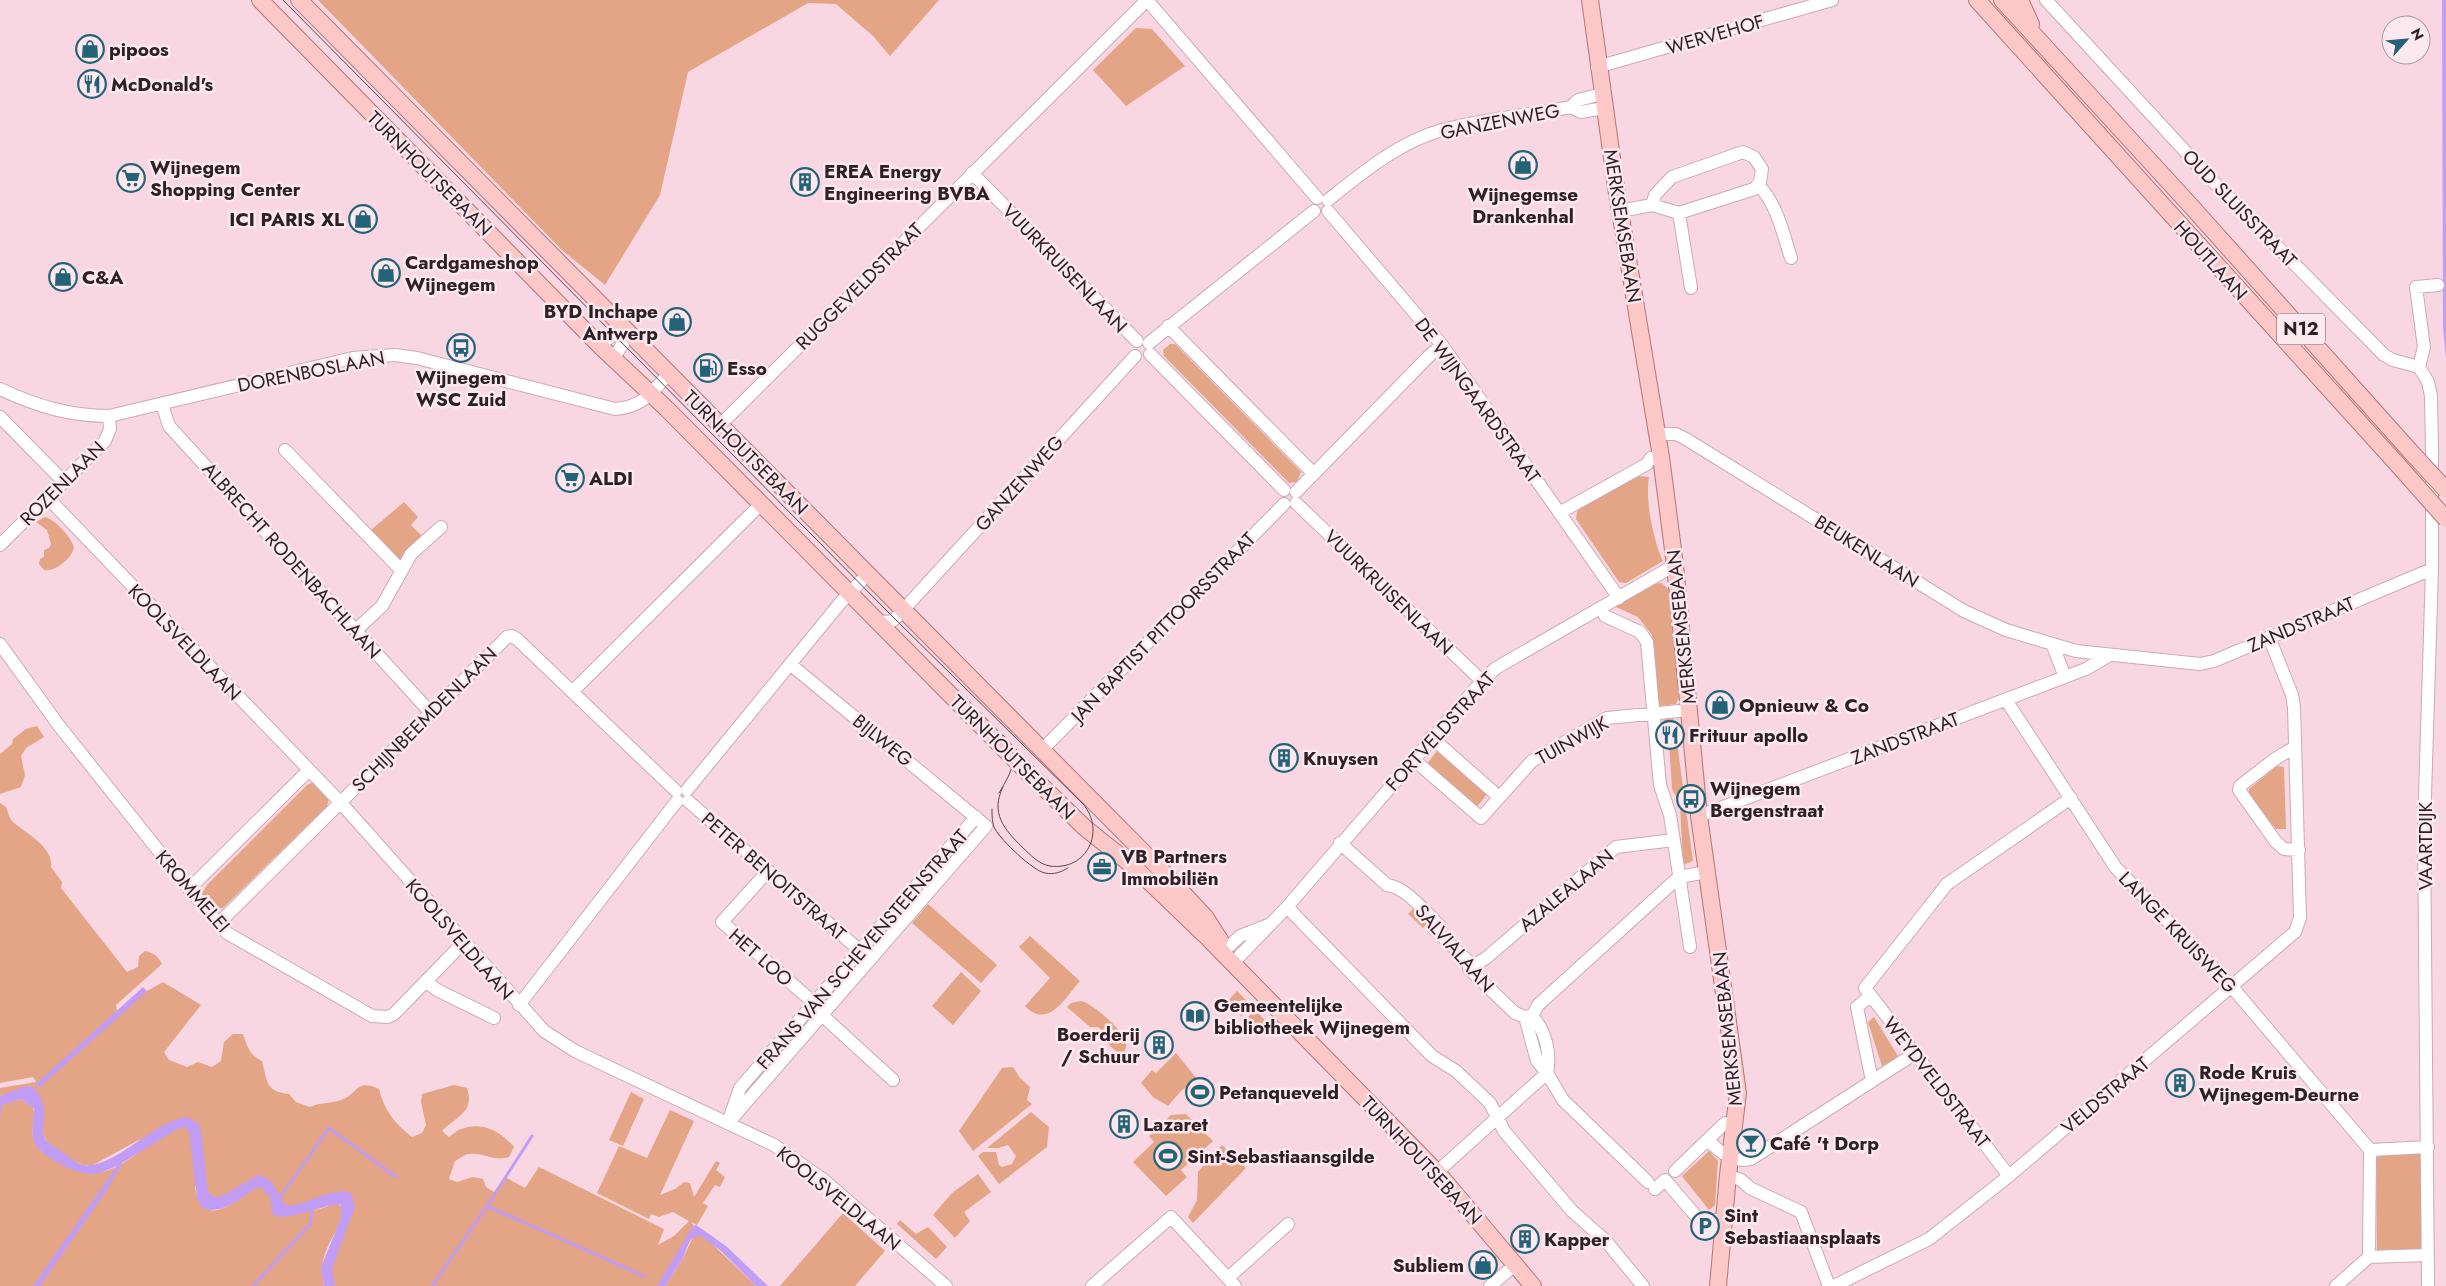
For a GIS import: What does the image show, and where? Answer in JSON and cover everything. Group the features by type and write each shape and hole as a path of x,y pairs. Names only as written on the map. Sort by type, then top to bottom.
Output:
{"main road":[{"name":"TURNHOUTSEBAAN","path":"260,0 600,346 762,504 876,621 1084,827 1134,867 1228,958 1437,1172 1533,1286"},
{"name":"TURNHOUTSEBAAN","path":"299,0 867,575 1166,874 1206,918 1221,942 1228,958"},
{"name":"MERKSEMSEBAAN","path":"1590,0 1597,67 1658,434 1675,565 1699,816 1738,1093 1718,1286"},
{"name":"HOUTLAAN","path":"1977,0 2446,519"},
{"name":"HOUTLAAN","path":"2002,0 2191,206 2446,490"},
{"path":"2020,0 2040,42"},
{"path":"1154,887 1166,874"}],"street":[{"name":"RUGGEVELDSTRAAT","path":"720,425 1147,0"},
{"name":"DE WIJNGAARDSTRAAT","path":"1147,0 1324,203 1442,345 1619,598"},
{"name":"WERVEHOF","path":"1597,67 1832,0"},
{"name":"OUD SLUISSTRAAT","path":"2046,0 2206,174 2384,355 2393,360 2419,367"},
{"name":"GANZENWEG","path":"1324,203 1372,166 1404,147 1441,131 1571,107 1578,100 1603,101"},
{"path":"1620,211 1652,205 1679,213 1754,189 1758,185 1762,169 1749,153 1743,152 1672,177 1656,195 1652,205"},
{"name":"VUURKRUISENLAAN","path":"972,173 1145,346 1290,497 1482,681"},
{"path":"1758,185 1770,200 1791,258"},
{"path":"1145,346 1314,211 1313,203 1324,203"},
{"path":"1679,213 1691,288"},
{"path":"2419,367 2424,347 2416,287 2438,285"},
{"path":"1168,326 1314,474"},
{"path":"600,346 613,334 626,330 623,344 613,358"},
{"name":"JAN BAPTIST PITTOORSSTRAAT","path":"1042,750 1430,355 1442,345"},
{"name":"GANZENWEG","path":"904,610 1135,356 1132,350 1145,346"},
{"name":"DORENBOSLAAN","path":"0,389 48,408 73,414 109,416 353,358 382,355 417,358 607,408 630,408 650,393 669,374"},
{"name":"VAARTDIJK","path":"2419,367 2428,382 2431,407 2432,569 2424,828 2428,1286"},
{"name":"ALBRECHT RODENBACHLAAN","path":"162,404 169,426 430,712"},
{"path":"0,416 64,482"},
{"name":"ROZENLAAN","path":"0,545 105,441 109,436 109,416"},
{"name":"BEUKENLAAN","path":"1658,434 1676,434 1964,611 2006,630 2053,646"},
{"path":"286,450 402,571"},
{"path":"1560,513 1647,464 1650,458 1661,457"},
{"name":"KOOLSVELDLAAN","path":"48,498 340,802 463,943 544,1031 567,1046 774,1145 825,1181 946,1286"},
{"path":"572,692 762,504"},
{"path":"356,630 382,606 411,554 441,527"},
{"name":"FORTVELDSTRAAT","path":"1228,958 1240,936 1268,925 1286,907 1431,737 1496,668 1675,565"},
{"name":"ZANDSTRAAT","path":"2053,646 2108,656 2200,664 2432,569"},
{"path":"519,1005 682,796 849,593 867,575"},
{"path":"876,621 890,622 904,610"},
{"name":"MERKSEMSEBAAN","path":"1605,616 1640,632 1647,642 1660,785 1670,815 1690,947"},
{"name":"SCHIJNBEEMDENLAAN","path":"218,924 503,640 512,636 518,639 572,692"},
{"name":"VELDSTRAAT","path":"1834,1286 1928,1239 2009,1176 2295,932 2300,918 2292,695 2268,637"},
{"name":"KROMMELEI","path":"0,644 60,727 189,889 218,924 240,941 372,1016 381,1018 394,1014 463,943"},
{"path":"2053,646 2065,677"},
{"name":"ZANDSTRAAT","path":"1699,816 2086,669 2108,656"},
{"name":"BIJLWEG","path":"790,664 976,817"},
{"name":"PETER BENOITSTRAAT","path":"572,692 682,796 871,960"},
{"name":"LANGE KRUISWEG","path":"2006,700 2116,868 2232,987 2370,1150"},
{"name":"TUINWIJK","path":"1413,759 1481,818 1532,761 1607,718 1690,710"},
{"path":"1431,737 1499,797"},
{"path":"2295,747 2252,775 2240,786 2239,790 2276,842 2284,849 2299,850"},
{"path":"189,889 309,770"},
{"path":"1872,1081 1857,1007 1947,884 2070,798"},
{"name":"FRANS VAN SCHEVENSTEENSTRAAT","path":"976,817 986,826 729,1122 740,1088 976,817"},
{"name":"AZALEALAAN","path":"1469,969 1486,958 1616,847 1674,840"},
{"name":"SALVIALAAN","path":"1340,844 1387,885 1397,886 1439,925 1434,929 1468,961 1469,969 1516,1013 1529,1017"},
{"name":"HET LOO","path":"768,870 722,922 814,1003 823,1016 893,1080"},
{"path":"1437,1172 1547,1073 1550,1060 1540,1025 1529,1017 1538,1005 1679,877 1707,872"},
{"path":"1286,907 1432,1056 1456,1071 1490,1103 1504,1131 1572,1211 1606,1241 1643,1286"},
{"name":"KOOLSVELDLAAN","path":"426,981 437,990 494,1018"},
{"name":"WEYDVELDSTRAAT","path":"1868,992 2009,1176"},
{"path":"1708,1140 1720,1153 1731,1155 1744,1161 1751,1159 1914,1054"},
{"path":"1547,1073 1563,1100 1651,1186 1665,1180 1701,1222 1724,1220"},
{"path":"1675,1171 1725,1123"},
{"path":"2369,1257 2370,1150 2428,1147"},
{"path":"1728,1175 1742,1180 1750,1188 1802,1212 1829,1286"},
{"path":"1092,1286 1171,1217 1231,1282 1288,1224"},
{"path":"2336,1286 2369,1257 2427,1255"},
{"path":"1490,1286 1515,1265"}],"shaded area":[{"path":"318,0 939,0 890,56 873,36 836,4 808,3 688,72 660,195 605,285 563,251"},
{"path":"2442,0 2446,0 2446,359 2443,327"},
{"path":"1136,28 1152,29 1185,66 1126,106 1093,70"},
{"path":"1170,344 1175,344 1301,472 1297,482 1289,483 1164,356 1163,350"},
{"path":"1638,476 1649,477 1648,497 1651,520 1663,561 1626,583 1619,582 1576,519 1577,512 1580,508"},
{"path":"404,502 418,517 411,525 423,537 401,561 371,530"},
{"path":"45,517 54,521 62,529 74,547 67,560 58,567 48,570 44,570 39,564 40,559 44,557 44,550 49,548 51,544 47,530 36,522"},
{"path":"1662,583 1668,589 1679,697 1676,704 1658,706 1652,635 1638,617 1614,606 1650,584"},
{"path":"1671,718 1674,720 1693,861 1683,865 1680,804 1672,789 1669,742 1662,738 1659,725 1665,719"},
{"path":"37,726 44,737 26,748 21,756 25,775 21,787 0,794 0,754 12,744 13,739 26,729"},
{"path":"1439,748 1488,793 1475,809 1426,765"},
{"path":"2277,766 2284,767 2286,829 2276,829 2249,798 2249,789"},
{"path":"313,782 329,799 327,806 223,908 215,909 202,894 207,885 307,785"},
{"path":"0,803 6,807 12,821 38,841 48,853 51,867 62,882 61,888 127,972 138,967 139,956 145,951 155,955 162,964 116,1005 118,1016 147,991 163,982 201,1005 164,1052 169,1060 187,1067 198,1062 212,1067 221,1061 224,1042 233,1034 243,1034 252,1053 262,1061 267,1080 276,1091 289,1094 296,1102 310,1107 347,1098 361,1086 371,1086 379,1089 384,1104 391,1116 412,1137 422,1133 426,1125 421,1102 422,1094 454,1085 467,1088 469,1096 466,1109 442,1131 449,1137 457,1131 466,1128 474,1126 483,1127 500,1134 514,1147 509,1157 503,1158 467,1154 455,1161 449,1179 457,1182 473,1177 483,1179 486,1187 494,1192 505,1177 525,1188 539,1167 664,1229 658,1245 674,1236 689,1221 673,1212 659,1217 651,1214 649,1219 597,1193 619,1146 647,1158 670,1110 694,1121 660,1195 675,1189 684,1182 690,1183 694,1197 716,1161 720,1163 716,1170 725,1177 720,1187 715,1185 703,1203 708,1206 697,1225 691,1222 696,1228 694,1236 699,1234 706,1238 756,1286 665,1286 683,1258 693,1237 659,1286 332,1286 331,1274 342,1215 324,1258 322,1270 324,1286 0,1286 0,1105 21,1099 33,1108 33,1136 36,1145 47,1156 73,1169 93,1173 102,1172 121,1164 141,1151 139,1140 93,1165 83,1165 73,1161 50,1146 43,1135 43,1124 30,1086 0,1096 0,1088 36,1082 33,1077 0,1083","holes":["195,1186 205,1186 210,1196 217,1198 241,1198 218,1210 206,1209 197,1197","345,1198 343,1211 343,1208 338,1203 313,1211"]},
{"path":"928,904 997,965 981,983 912,923"},
{"path":"1416,906 1430,920 1423,928 1408,914"},
{"path":"1030,936 1080,981 1056,1009 1041,1015 1033,1013 1025,1006 1050,978 1019,947"},
{"path":"961,972 981,991 953,1025 932,1006"},
{"path":"143,987 147,991 143,995 39,1088 36,1084"},
{"path":"1237,991 1253,1007 1241,1016 1228,1001"},
{"path":"1081,1001 1100,1012 1120,1031 1126,1042 1126,1048 1122,1057 1103,1039 1102,1030 1098,1027 1090,1027 1067,1007 1071,1003"},
{"path":"1255,1010 1268,1023 1259,1032 1254,1030 1245,1020"},
{"path":"1874,1017 1898,1056 1882,1066 1868,1022"},
{"path":"1176,1053 1197,1079 1181,1091 1168,1106 1153,1097 1141,1083 1152,1070 1156,1073"},
{"path":"1013,1067 1020,1078 1030,1087 1027,1100 1032,1104 973,1151 959,1131 1002,1068"},
{"name":"Petanqueveld","path":"1202,1081 1211,1091 1199,1103 1189,1093"},
{"path":"26,1086 33,1087 43,1103 43,1135 46,1140 74,1161 84,1165 96,1164 108,1159 162,1126 188,1117 199,1124 208,1192 214,1197 224,1195 258,1175 270,1180 286,1206 336,1192 351,1193 355,1207 332,1268 335,1286 324,1286 321,1267 341,1218 341,1205 278,1217 272,1213 270,1197 260,1187 225,1207 211,1210 203,1209 197,1198 189,1131 184,1127 122,1163 109,1187 40,1286 33,1286 117,1166 99,1173 85,1173 69,1168 44,1154 35,1144 32,1131 34,1109 21,1099 2,1105 0,1119 0,1096"},
{"path":"631,1092 644,1099 623,1146 609,1140"},
{"path":"1031,1112 1049,1127 1047,1147 999,1184 978,1156 983,1152 996,1152 999,1165 1002,1167 1012,1164 1016,1156 1008,1145 998,1148 987,1148"},
{"name":"Sint-Sebastiaansgilde","path":"1186,1114 1213,1141 1181,1170 1187,1177 1166,1196 1133,1162 1154,1142 1149,1136 1171,1115"},
{"path":"1222,1145 1246,1168 1193,1223 1188,1217 1197,1200 1198,1172"},
{"path":"1709,1151 1718,1161 1715,1205 1709,1210 1682,1176"},
{"path":"2385,1154 2421,1154 2421,1249 2377,1250 2376,1158"},
{"path":"978,1174 991,1192 964,1212 970,1221 955,1238 933,1215 952,1193"},
{"path":"843,1213 885,1251 855,1286 780,1286"},
{"path":"900,1220 916,1234 928,1227 947,1247 936,1259 897,1224"},
{"path":"696,1225 726,1246 768,1286 756,1286 720,1250 699,1235 690,1240 683,1258 665,1286 657,1286 693,1226"}],"waterway":[{"path":"278,1200 329,1128 396,1177"},
{"path":"487,1206 532,1136"},
{"path":"432,1286 487,1206 644,1276"},
{"path":"253,1286 310,1224 313,1209"}],"tram line":[{"path":"283,0 895,619 1083,804 1090,815 1093,826 1089,847 1083,856 1063,866 1050,866 1032,856 1010,834 1001,820 998,805 1003,787"},
{"path":"999,793 1013,764 1012,750 1009,742 1003,735"},
{"path":"992,809 993,822 998,834 1025,861 1040,871 1051,874 1068,868"}],"place":[{"name":"pipoos","path":"90,49"},
{"name":"McDonald's","path":"92,84"},
{"name":"Wijnegemse Drankenhal","path":"1523,165"},
{"name":"Wijnegem Shopping Center","path":"131,178"},
{"name":"EREA Energy Engineering BVBA","path":"805,182"},
{"name":"ICI PARIS XL","path":"363,219"},
{"name":"Cardgameshop Wijnegem","path":"386,273"},
{"name":"C&A","path":"63,277"},
{"name":"BYD Inchape Antwerp","path":"677,322"},
{"name":"Wijnegem WSC Zuid","path":"461,348"},
{"name":"Esso","path":"708,368"},
{"name":"ALDI","path":"570,478"},
{"name":"Opnieuw & Co","path":"1720,705"},
{"name":"Frituur apollo","path":"1670,735"},
{"name":"Knuysen","path":"1284,758"},
{"name":"Wijnegem Bergenstraat","path":"1691,799"},
{"name":"VB Partners Immobiliën","path":"1102,867"},
{"name":"Gemeentelijke bibliotheek Wijnegem","path":"1195,1016"},
{"name":"Boerderij / Schuur","path":"1159,1045"},
{"name":"Rode Kruis Wijnegem-Deurne","path":"2180,1083"},
{"name":"Petanqueveld","path":"1200,1092"},
{"name":"Lazaret","path":"1124,1124"},
{"name":"Café 't Dorp","path":"1751,1143"},
{"name":"Sint-Sebastiaansgilde","path":"1168,1156"},
{"name":"Sint Sebastiaansplaats","path":"1705,1226"},
{"name":"Kapper","path":"1525,1239"},
{"name":"Subliem","path":"1483,1265"}]}
